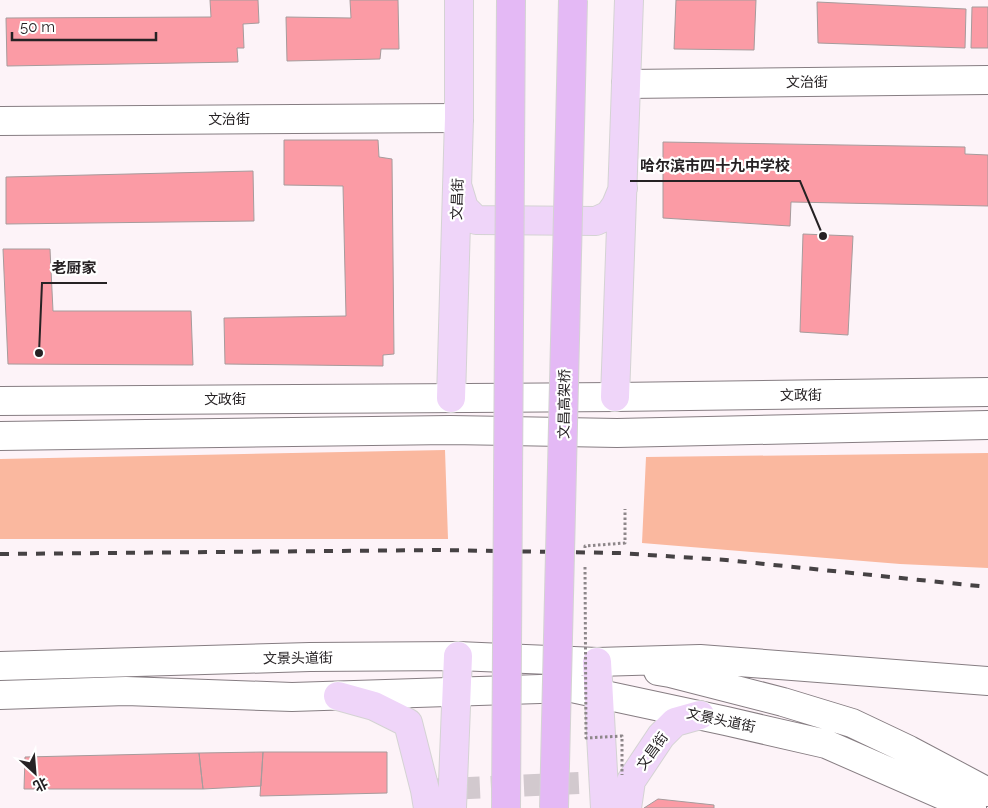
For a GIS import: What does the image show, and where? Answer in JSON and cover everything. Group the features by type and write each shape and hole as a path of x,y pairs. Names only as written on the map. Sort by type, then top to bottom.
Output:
{"highway":[{"path":"506,808 511,0"},
{"name":"文昌高架桥","path":"554,808 573,0"}],"main road":[{"name":"文昌街","path":"451,398 459,118 459,0"},
{"path":"617,433 615,397 629,0"},
{"name":"文治街","path":"626,84 988,80"},
{"name":"文治街","path":"0,121 459,118"},
{"path":"457,185 464,208 476,220 596,221 609,215 616,205 623,188"},
{"name":"文政街","path":"0,401 615,397 988,392"},
{"path":"450,430 451,398"},
{"path":"0,436 450,430 617,433 988,425"},
{"path":"452,808 458,656"},
{"name":"文景头道街","path":"0,666 310,657 458,656 597,662 700,659 988,681"},
{"path":"597,662 605,808"},
{"name":"文景头道街","path":"457,692 597,662 670,673 783,702 852,723 909,750 988,792"},
{"name":"文景头道街","path":"0,695 126,691 292,697 572,688 826,744 972,808"},
{"path":"338,696 374,706 408,723 428,808"},
{"name":"文昌街","path":"627,808 631,780 661,736 675,722 700,715"}],"path":[{"path":"585,555 585,546 625,543 625,509"},
{"path":"585,564 586,738 622,736 622,775"}],"shaded area":[{"path":"445,450 448,539 0,539 0,459"},
{"path":"988,453 988,568 900,564 642,543 646,457"}],"building":[{"path":"210,0 258,0 259,23 243,24 244,48 237,48 238,62 7,66 6,18 211,17"},
{"path":"350,0 398,0 399,49 381,49 380,59 287,61 286,17 351,18"},
{"path":"676,0 756,0 754,50 674,49"},
{"path":"817,2 966,9 965,48 818,43"},
{"path":"972,7 988,7 988,48 971,48"},
{"path":"284,140 378,140 379,157 392,159 394,354 383,355 383,366 225,364 224,318 346,316 343,186 284,185"},
{"path":"663,142 965,147 965,154 988,155 988,206 791,202 790,226 663,218"},
{"path":"253,171 254,221 6,224 6,177"},
{"path":"803,234 853,236 848,335 800,332"},
{"path":"3,249 50,249 53,311 191,311 193,365 8,364"},
{"path":"263,752 387,752 387,793 260,796"},
{"path":"263,752 261,786 203,789 199,753"},
{"path":"199,753 203,789 24,789 25,757"},
{"path":"658,799 714,805 714,808 644,808"}],"tunnel":[{"path":"425,790 620,781"}],"railway":[{"path":"0,554 439,550 619,553 726,560 988,587"}],"place":[{"name":"哈尔滨市四十九中学校","path":"823,236"},
{"name":"老厨家","path":"39,353"}]}
